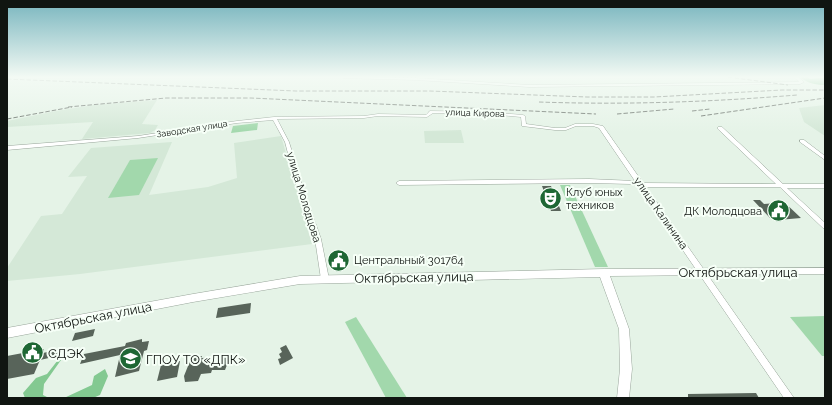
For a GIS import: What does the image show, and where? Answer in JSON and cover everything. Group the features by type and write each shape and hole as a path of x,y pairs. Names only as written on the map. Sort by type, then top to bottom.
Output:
{"main road":[{"name":"Октябрьская улица","path":"7,333 274,284 325,279 604,273 825,271"},
{"path":"604,273 624,329 626,369 622,398"}],"street":[{"name":"улица Кирова","path":"378,115 427,116 432,112 507,114 523,116 524,125 555,129 566,129 574,125 593,125 601,127"},
{"name":"Заводская улица","path":"7,148 138,137 274,118 364,117 378,115"},
{"name":"улица Молодцова","path":"274,118 287,142 300,188 318,239 325,279"},
{"name":"улица Калинина","path":"601,127 789,398"},
{"path":"720,128 825,227"},
{"path":"802,141 825,158"},
{"path":"399,183 589,181 633,182 641,185 825,186"}],"shaded area":[{"path":"157,100 142,124 158,125 155,130 150,133 82,139 93,122 7,127 7,121 56,111 93,105"},
{"path":"825,105 825,136 804,122 799,108"},
{"path":"461,130 464,143 425,143 424,131"},
{"path":"281,136 312,244 80,274 7,281 7,268 41,216 62,214 87,176 68,177 91,148 172,142 149,195 208,187 237,178 234,143"}],"green space":[{"path":"258,123 257,130 231,133 233,126"},
{"path":"158,158 139,195 108,198 130,160"},
{"path":"560,185 570,185 608,267 595,267"},
{"path":"825,316 825,356 822,356 790,317"},
{"path":"356,317 407,398 386,398 345,322"},
{"path":"58,360 61,360 44,384 43,395 49,398 25,398 23,393 36,378 47,374"},
{"path":"105,369 108,376 100,395 93,398 64,398 92,385 94,376"}],"building":[{"name":"Клуб юных техников","path":"542,186 551,186 561,211 551,211"},
{"name":"ДК Молодцова","path":"753,200 760,200 764,204 777,203 774,200 782,200 801,218 778,220 776,218 770,218"},
{"path":"251,303 250,313 216,318 218,308"},
{"path":"95,329 93,336 72,341 75,333"},
{"name":"ГПОУ ТО «ДПК»","path":"142,339 142,342 149,341 147,350 144,351 139,371 115,377 120,355 80,364 84,354 125,346 126,343"},
{"path":"286,345 293,358 280,365 278,359 281,358 279,354 282,352 280,348"},
{"path":"65,348 62,355 40,360 34,374 7,379 7,356 44,349 43,353"},
{"path":"196,356 202,356 201,358 230,357 225,370 212,370 211,373 201,374 198,381 185,382 184,376 190,361"},
{"path":"180,361 177,377 157,381 161,365"},
{"path":"756,393 759,398 688,398 688,394"}],"railway":[{"path":"558,96 674,96"},
{"path":"539,102 668,102 782,96"},
{"path":"68,107 166,98 251,98 596,114"},
{"path":"701,116 825,98"},
{"path":"7,119 72,107"},
{"path":"617,114 674,109"},
{"path":"692,111 710,109"}],"place":[{"name":"Клуб юных техников","path":"551,198"},
{"name":"ДК Молодцова","path":"778,211"},
{"name":"Центральный 301764","path":"338,260"},
{"name":"СДЭК","path":"32,353"},
{"name":"ГПОУ ТО «ДПК»","path":"131,359"}]}
